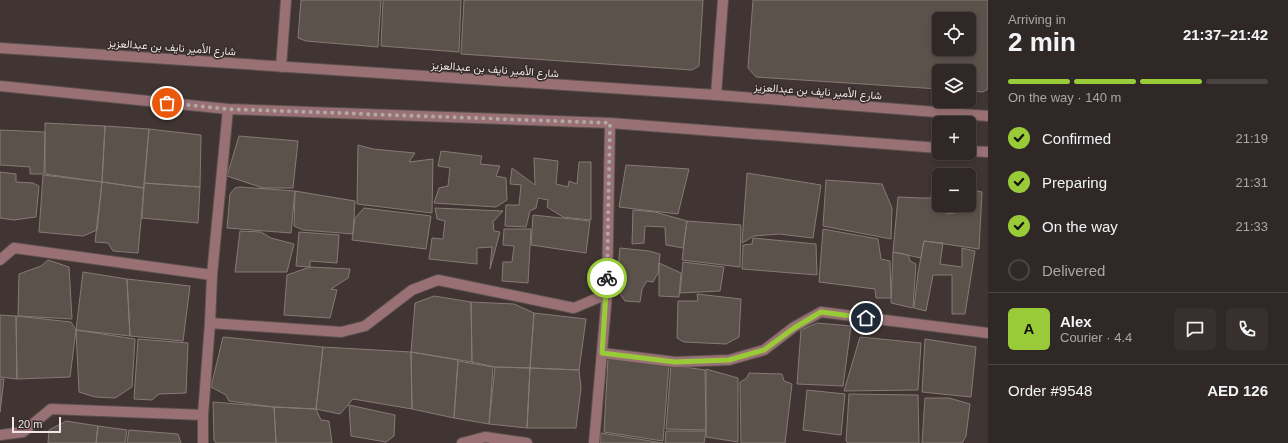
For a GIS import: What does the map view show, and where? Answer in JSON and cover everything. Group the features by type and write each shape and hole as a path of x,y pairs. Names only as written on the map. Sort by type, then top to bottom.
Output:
{"street":[{"path":"282,67 286,0"},
{"path":"716,96 723,0"},
{"name":"شارع الأمير نايف بن عبدالعزيز","path":"0,48 716,96 988,116"},
{"path":"0,86 228,109 610,123 932,147"},
{"path":"203,443 203,415 212,275 228,109"},
{"path":"594,443 607,294 610,123"},
{"path":"976,151 988,152"},
{"path":"0,260 14,248 212,275"},
{"path":"210,323 341,332 365,326 412,290 438,280 574,308 607,294"},
{"path":"602,353 675,362 729,360 764,350 794,328 821,312 988,333"},
{"path":"0,435 23,432 51,409 203,415"},
{"path":"462,443 485,437 527,443"}],"building":[{"path":"301,0 381,0 378,47 306,41 298,38"},
{"path":"383,0 461,0 459,52 381,46"},
{"path":"464,0 703,0 699,66 692,70 461,54"},
{"path":"753,0 988,0 988,89 983,92 976,92 976,64 932,64 932,89 756,77 748,68"},
{"path":"45,123 105,126 102,182 45,174"},
{"path":"105,126 149,129 144,188 102,182"},
{"path":"149,129 201,135 200,187 144,183"},
{"path":"0,130 45,132 44,174 30,174 30,167 0,165"},
{"path":"239,136 298,141 293,188 263,188 227,176"},
{"path":"358,145 373,149 415,153 409,162 433,159 432,213 357,204"},
{"path":"441,151 482,156 480,164 500,166 496,176 506,178 507,200 496,207 434,203 439,188 448,186 450,168 438,166"},
{"path":"534,158 558,161 556,184 568,187 569,181 577,184 579,162 591,162 591,220 563,217 547,207 548,200 538,198 536,208 530,211 526,227 505,226 506,205 519,205 521,185 510,184 512,168 535,185"},
{"path":"626,165 689,169 678,214 619,207"},
{"path":"0,172 16,174 16,182 33,183 39,186 36,217 14,220 0,218"},
{"path":"747,173 821,185 813,238 779,234 754,236 742,243"},
{"path":"43,175 102,182 97,230 83,236 39,232"},
{"path":"826,180 882,184 892,208 891,239 823,226"},
{"path":"102,182 144,188 138,253 113,251 108,243 95,242"},
{"path":"144,183 200,187 198,223 142,218"},
{"path":"932,186 932,212 946,212 946,214 955,212 976,212 976,191 982,192 979,249 924,241 921,258 893,252 898,197 931,198"},
{"path":"240,187 295,191 291,233 227,228 230,194 235,188"},
{"path":"295,191 355,201 353,234 303,230 294,226"},
{"path":"364,208 431,216 426,249 352,240 355,218"},
{"path":"435,208 503,211 493,222 494,231 500,232 490,269 492,247 477,248 477,264 429,259 432,238 443,239 445,221 437,219"},
{"path":"633,210 655,212 687,221 683,248 666,245 665,227 645,226 644,243 632,244"},
{"path":"533,215 590,221 586,253 531,245"},
{"path":"687,221 741,225 740,267 682,260"},
{"path":"504,229 531,229 528,283 502,281 503,262 512,262 514,246 503,245"},
{"path":"823,229 878,239 881,259 890,261 891,298 876,298 875,289 819,282"},
{"path":"240,231 261,232 271,238 294,244 287,272 235,272"},
{"path":"299,232 339,235 337,263 310,261 310,267 296,266"},
{"path":"753,238 816,244 817,275 742,269 743,245 752,244"},
{"path":"924,241 943,243 940,264 962,267 962,248 975,251 965,314 952,314 952,275 933,275 926,311 914,308 918,273"},
{"path":"620,248 649,251 660,254 658,273 653,282 647,281 642,289 640,302 625,301 616,288"},
{"path":"893,252 908,255 910,261 916,264 913,308 891,303"},
{"path":"48,260 69,267 72,319 18,316 19,274 41,266"},
{"path":"683,262 724,267 720,291 680,293"},
{"path":"659,263 681,273 679,297 659,296"},
{"path":"310,267 350,269 348,278 331,289 337,290 330,318 284,315 287,275"},
{"path":"83,272 127,279 130,336 76,330"},
{"path":"127,279 190,286 183,341 130,336"},
{"path":"697,294 741,299 739,337 726,344 684,342 677,338 678,301 698,301"},
{"path":"434,296 471,302 472,362 411,352 415,303"},
{"path":"471,302 514,304 534,313 530,368 495,367 472,362"},
{"path":"534,313 586,319 579,370 530,368"},
{"path":"0,315 16,316 17,379 0,377"},
{"path":"16,316 71,322 76,330 70,377 17,379"},
{"path":"817,323 851,326 843,386 797,384 801,330"},
{"path":"76,330 135,339 132,387 115,398 95,397 79,392"},
{"path":"223,337 323,347 316,409 274,407 229,401 226,395 211,387"},
{"path":"860,337 921,343 918,390 844,391"},
{"path":"138,339 188,343 186,393 159,394 152,400 134,399"},
{"path":"925,339 976,347 971,397 922,392"},
{"path":"323,347 411,352 412,409 353,399 340,414 316,409"},
{"path":"411,352 458,360 454,418 412,409"},
{"path":"608,358 669,364 663,441 604,432"},
{"path":"458,361 493,367 489,424 454,418"},
{"path":"671,365 705,370 706,430 666,429"},
{"path":"495,367 530,368 527,428 489,424"},
{"path":"530,368 579,370 581,388 576,428 527,428"},
{"path":"706,369 738,378 738,442 706,437"},
{"path":"749,373 782,374 784,381 792,384 785,443 741,443 740,382 747,378"},
{"path":"0,379 4,379 0,412"},
{"path":"807,390 845,394 841,435 803,430"},
{"path":"849,394 918,395 919,443 848,443 846,441"},
{"path":"925,398 949,398 970,404 966,436 962,443 922,443"},
{"path":"213,402 274,407 276,443 216,443 214,440"},
{"path":"349,405 395,415 394,436 386,442 351,436"},
{"path":"274,407 316,409 321,420 329,421 332,443 276,443"},
{"path":"66,421 98,426 96,443 48,443 49,430"},
{"path":"98,426 127,430 125,443 96,443"},
{"path":"129,430 178,434 181,443 127,443"},
{"path":"666,431 706,431 704,443 665,443"},
{"path":"601,433 663,443 600,443"}],"way so far":[{"path":"167,103 228,109 610,123 607,278"}],"route":[{"path":"607,278 602,353 675,362 729,360 764,350 794,328 821,312 866,318"}]}
